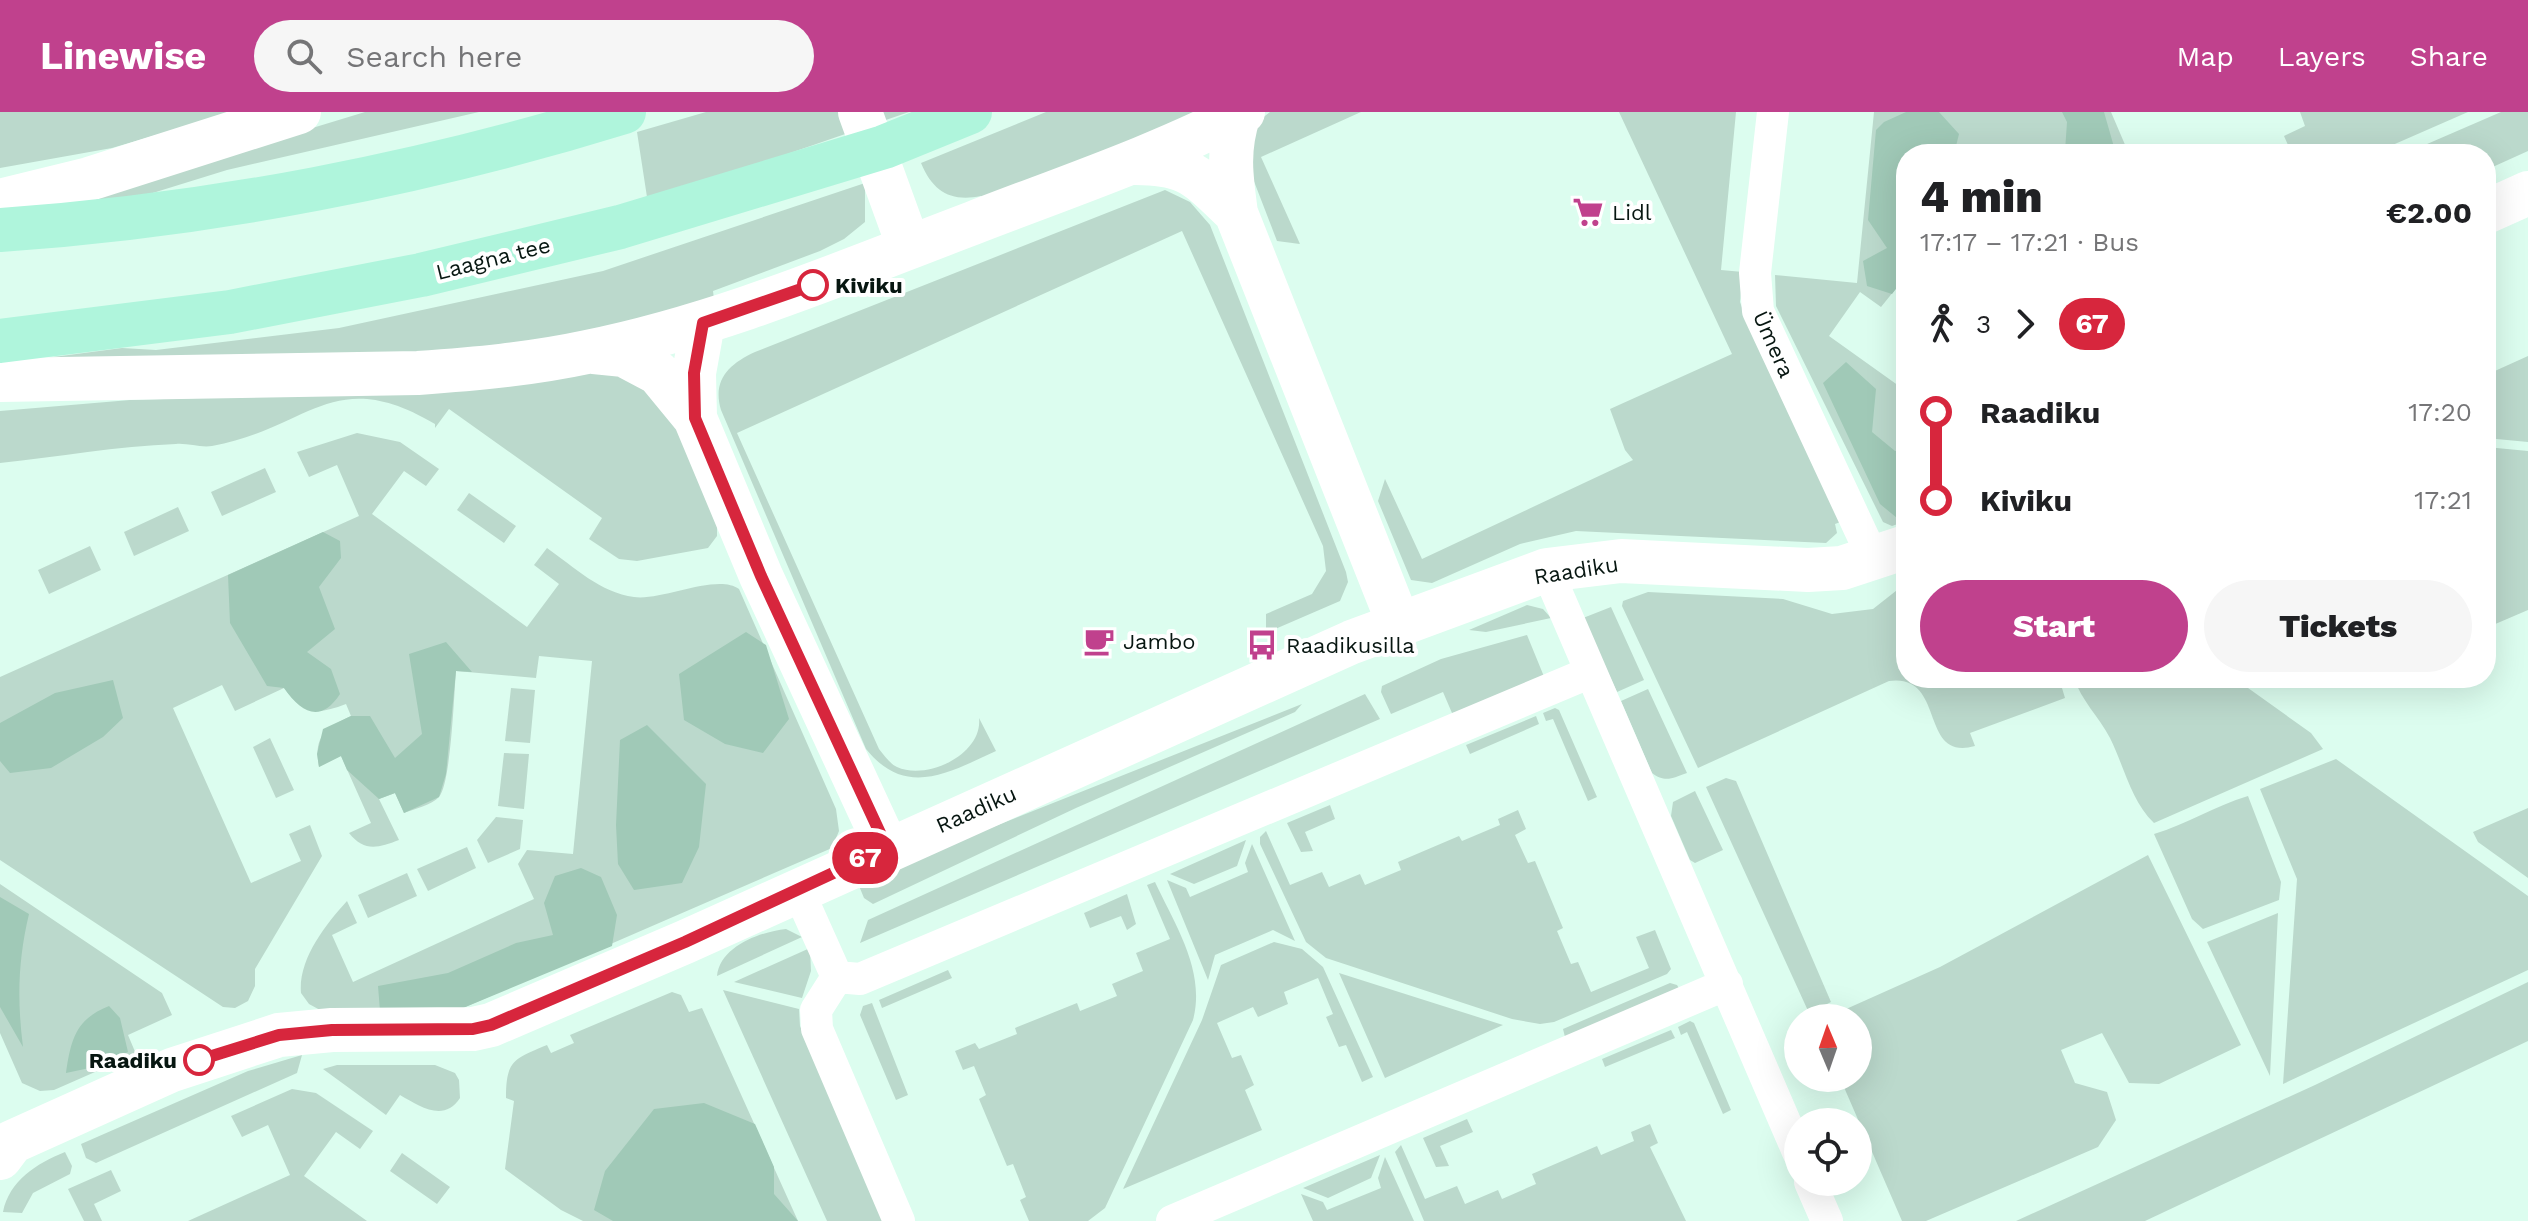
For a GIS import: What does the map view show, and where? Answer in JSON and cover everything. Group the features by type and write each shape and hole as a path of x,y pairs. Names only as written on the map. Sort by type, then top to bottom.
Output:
{"main road":[{"path":"0,230 223,203 385,174 624,112"},
{"name":"Laagna tee","path":"0,341 230,312 421,275 620,227 884,147 970,112"}],"street":[{"path":"0,201 89,179 299,112"},
{"path":"860,112 912,226"},
{"path":"881,112 912,226"},
{"name":"Ümera","path":"1773,112 1755,273 1758,311 1890,553"},
{"path":"0,380 418,373 486,368 590,352 703,323 912,226 1131,163 1241,113"},
{"path":"1241,113 1230,138 1229,162 1236,213 1398,622"},
{"path":"0,178 187,147"},
{"path":"1131,163 1164,162 1194,173 1236,213"},
{"path":"2496,207 2528,193"},
{"path":"695,418 695,361 703,323"},
{"path":"590,352 624,355 658,373 695,418 761,576 887,848"},
{"path":"0,397 185,379"},
{"name":"Raadiku","path":"3,1141 172,1070 279,1035 332,1030 473,1029 491,1025 1398,622 1547,570 1621,561 1808,570 1842,568 1890,553"},
{"path":"1547,570 1784,1119"},
{"path":"837,977 860,979 1591,672"},
{"path":"798,890 837,977"},
{"path":"837,977 816,1010 817,1029 899,1221"},
{"path":"1172,1221 1727,984"},
{"path":"1816,1196 1827,1221"}],"green space":[{"path":"0,112 235,112 112,148 0,168"},
{"path":"365,112 479,112 227,170 143,196 72,206 145,179"},
{"path":"706,112 909,112 761,163 647,197 637,132"},
{"path":"1046,112 1204,112 983,201 981,196 961,197 944,193 931,181 921,163"},
{"path":"1270,112 1361,112 1261,157 1300,244 1277,241 1250,171 1256,123"},
{"path":"1619,112 1736,112 1721,270 1743,272 1740,302 1745,316 1843,521 1835,524 1837,533 1826,543 1576,531 1520,544 1432,583 1411,580 1378,501 1385,479 1422,559 1633,460 1625,450 1610,409 1732,354"},
{"path":"1874,112 2111,112 2125,144 1896,144 1896,288 1881,307 1860,292 1829,336 1896,384 1896,525 1892,526 1883,522 1776,306 1775,275 1857,283"},
{"path":"1906,112 1939,112 1959,134 1956,144 1896,144 1896,289 1892,294 1867,286 1863,261 1887,248 1868,220 1876,130 1884,122"},
{"path":"2062,112 2104,112 2113,144 2065,144 2067,122"},
{"path":"2300,112 2468,112 2395,144 2288,144 2284,136 2305,126"},
{"path":"2501,112 2528,112 2528,151 2496,165 2496,144 2427,144"},
{"path":"865,183 865,222 844,239 713,291 714,299 650,320 468,352 23,361 122,348 156,350 339,328 603,271"},
{"path":"1165,190 1190,202 1210,225 1346,572 1348,582 1340,601 1266,633 1266,614 1312,594 1326,571 1323,546 1182,231 737,433 885,757 894,766 909,770 937,767 963,753 972,743 978,731 979,718 996,751 962,767 929,777 897,773 881,764 866,749 721,410 721,382 730,368 755,352"},
{"path":"2528,356 2528,442 2496,439 2496,370"},
{"path":"1846,362 1876,389 1872,432 1896,451 1896,517 1880,504 1823,383"},
{"path":"612,370 666,403 717,521 717,536 708,548 637,561 619,559 589,539 602,518 449,409 435,428 435,424 400,407 371,399 345,400 321,406 245,438 212,446 154,445 0,463 0,411 130,400 399,392"},
{"path":"357,433 400,442 439,469 426,486 404,471 372,514 527,627 559,584 534,565 547,548 588,578 622,595 646,597 717,584 739,589 836,809 839,831 832,848 463,1008 320,1010 309,1004 301,993 308,956 322,932 347,901 357,923 332,935 353,982 534,899 518,864 527,850 573,854 592,661 539,656 536,678 456,671 449,757 443,789 432,802 404,813 395,793 379,799 399,840 372,847 360,843 349,833 371,823 341,756 319,767 320,740 328,729 351,716 346,704 327,710 312,710 298,703 284,688 235,711 222,685 173,708 251,883 301,861 289,834 310,825 322,856 255,969 255,986 248,1001 235,1008 223,1007 0,860 0,677 359,516 337,465 309,477 297,452"},
{"path":"2496,448 2528,451 2528,610 2496,624"},
{"path":"265,468 276,492 222,516 211,492"},
{"path":"469,493 516,526 504,543 457,510"},
{"path":"178,507 189,531 134,556 124,532"},
{"path":"323,532 340,541 341,558 319,587 335,629 307,652 331,669 340,694 326,709 312,712 298,704 284,688 267,686 230,623 228,575"},
{"path":"90,546 101,570 49,594 38,570"},
{"path":"1896,591 1896,681 1889,681 1698,768 1622,606 1623,601 1648,592 1783,599 1832,614 1873,609"},
{"path":"1527,605 1543,609 1551,618 1486,632 1469,630"},
{"path":"1611,607 1644,680 1617,692 1583,618"},
{"path":"746,632 766,645 789,719 763,753 725,744 684,720 679,674"},
{"path":"1527,635 1545,679 1476,709 1452,713 1443,692 1391,714 1381,692 1382,686 1441,659"},
{"path":"446,642 472,672 456,671 446,774 439,797 404,813 395,793 379,799 347,770 341,756 319,767 317,754 323,729 351,716 370,716 395,758 422,734 409,654"},
{"path":"113,680 123,718 103,737 51,768 10,773 0,761 0,723 55,693"},
{"path":"511,688 535,690 530,743 505,741"},
{"path":"1916,688 2062,688 2065,698 1970,733 1975,746 1957,747 1946,741 1938,730"},
{"path":"2078,688 2248,688 2311,733 2323,749 2154,823 2139,804 2110,738"},
{"path":"1648,689 1687,773 1665,779 1652,773 1621,701"},
{"path":"1365,694 1380,719 860,943 868,920"},
{"path":"1302,704 1295,712 1076,808 873,904 864,898 857,881"},
{"path":"1555,708 1559,710 1597,797 1588,801 1553,719 1546,721 1543,713"},
{"path":"1536,716 1539,724 1470,754 1466,745"},
{"path":"647,725 706,784 699,847 682,883 634,890 618,864 616,825 620,740"},
{"path":"270,738 294,790 276,798 253,747"},
{"path":"504,753 529,754 524,809 498,806"},
{"path":"2336,759 2528,896 2528,970 2283,1084 2297,879 2260,789"},
{"path":"1726,778 1736,781 1831,1002 1805,1004 1706,787"},
{"path":"1695,791 1723,850 1695,863 1690,860 1671,816 1673,802"},
{"path":"2248,796 2281,882 2279,900 2203,929 2192,919 2154,834"},
{"path":"1330,805 1335,819 1305,832 1313,851 1301,852 1287,823"},
{"path":"2528,808 2528,878 2478,842 2473,832"},
{"path":"1518,810 1526,829 1515,835 1528,863 1535,861 1563,928 1557,931 1571,964 1578,962 1591,992 1649,968 1636,937 1655,930 1671,969 1667,974 1554,1022 1540,1024 1512,1019 1326,958 1306,942 1260,844 1260,837 1266,831 1290,885 1322,872 1329,887 1360,874 1365,885 1401,870 1398,862 1459,836 1462,841 1500,825 1498,819"},
{"path":"496,817 523,820 520,849 488,863 477,840"},
{"path":"1246,840 1237,866 1194,884 1170,874"},
{"path":"1252,844 1295,941 1273,930 1215,955 1208,980 1167,880 1186,888 1190,897 1248,872 1245,863"},
{"path":"467,847 476,868 428,891 417,869"},
{"path":"2148,855 2241,1045 2159,1084 2129,1083 2102,1033 2061,1050 2075,1083 2107,1092 2116,1120 2098,1147 1926,1221 1902,1221 1872,1152 1872,1108 1853,1108 1846,1092 1872,1092 1872,1004 1857,1004 1940,967"},
{"path":"581,868 601,877 617,915 612,946 463,1008 380,1011 378,986 448,973 516,943 553,935 544,903 555,876"},
{"path":"407,873 417,896 368,918 358,895"},
{"path":"1155,882 1192,966 1196,1002 1193,1020 1105,1208 1088,1221 1029,1221 1020,1200 1026,1197 1013,1164 1007,1166 979,1099 986,1095 974,1066 963,1070 955,1051 975,1043 979,1049 1017,1034 1015,1028 1077,1003 1080,1011 1117,996 1112,984 1143,971 1136,953 1170,939 1147,885"},
{"path":"0,884 162,993 172,1015 128,1035 136,1054 54,1090 40,1091 22,1083 0,1033"},
{"path":"1127,894 1136,924 1127,930 1121,916 1090,928 1084,913"},
{"path":"0,897 29,914 20,980 23,1047 0,1007"},
{"path":"2278,913 2270,1076 2207,942"},
{"path":"786,929 802,937 717,976 725,957 733,949 753,938"},
{"path":"1274,942 1302,949 1323,967 1373,1077 1362,1082 1346,1045 1339,1047 1326,1017 1333,1014 1318,978 1284,992 1288,1004 1258,1017 1253,1007 1217,1023 1232,1058 1241,1055 1254,1085 1245,1090 1262,1130 1123,1189 1202,1020 1221,965"},
{"path":"810,948 811,971 802,998 734,982"},
{"path":"948,970 952,978 882,1008 879,1000"},
{"path":"1339,973 1503,1025 1385,1078"},
{"path":"2528,982 2528,1041 2145,1221 2016,1221 2315,1085"},
{"path":"1670,983 1677,985 1681,992 1565,1037 1563,1029"},
{"path":"723,990 799,1009 800,1026 883,1221 827,1221"},
{"path":"672,992 681,995 689,1012 702,1008 798,1221 583,1221 561,1210 505,1169 514,1101 506,1098 506,1086 514,1063 547,1045 551,1053 574,1043 570,1035"},
{"path":"872,1003 908,1095 896,1100 860,1015 863,1006"},
{"path":"109,1006 120,1018 128,1052 99,1066 66,1073 73,1040 82,1024"},
{"path":"1690,1021 1694,1023 1731,1110 1723,1114 1687,1032 1681,1035 1678,1027"},
{"path":"1671,1030 1675,1038 1605,1067 1602,1059"},
{"path":"302,1055 297,1073 96,1163 86,1158 81,1144 248,1071"},
{"path":"337,1065 435,1065 455,1073 459,1080 460,1098 454,1106 439,1111 400,1095 386,1115 323,1069"},
{"path":"292,1089 316,1093 373,1131 360,1149 336,1132 304,1176 367,1221 188,1221 290,1175 268,1125 242,1137 231,1116"},
{"path":"704,1103 755,1124 774,1167 774,1194 798,1221 613,1221 594,1210 605,1171 654,1109"},
{"path":"1467,1119 1473,1132 1440,1146 1449,1166 1436,1167 1423,1138"},
{"path":"1650,1124 1658,1143 1650,1147 1686,1221 1424,1221 1395,1152 1401,1145 1425,1199 1457,1186 1465,1204 1498,1190 1502,1199 1536,1184 1532,1174 1597,1146 1601,1155 1634,1141 1631,1132"},
{"path":"65,1152 72,1166 70,1174 33,1193 22,1213 3,1212 11,1191 26,1174"},
{"path":"402,1153 450,1187 437,1204 390,1171"},
{"path":"1380,1155 1371,1178 1328,1198 1303,1188"},
{"path":"1385,1157 1414,1221 1313,1221 1301,1194 1323,1202 1327,1210 1381,1188 1378,1178"},
{"path":"111,1170 121,1191 94,1204 102,1221 84,1221 68,1189"}],"bus line":[{"name":"67","path":"199,1060 279,1035 332,1030 441,1031 491,1025 685,942 887,848 761,576 695,418 694,373 703,323 813,285"}],"place":[{"name":"Lidl","path":"1588,212"},
{"name":"Kiviku","path":"813,285"},
{"name":"Jambo","path":"1099,641"},
{"name":"Raadikusilla","path":"1262,645"},
{"name":"Raadiku","path":"199,1060"}]}
